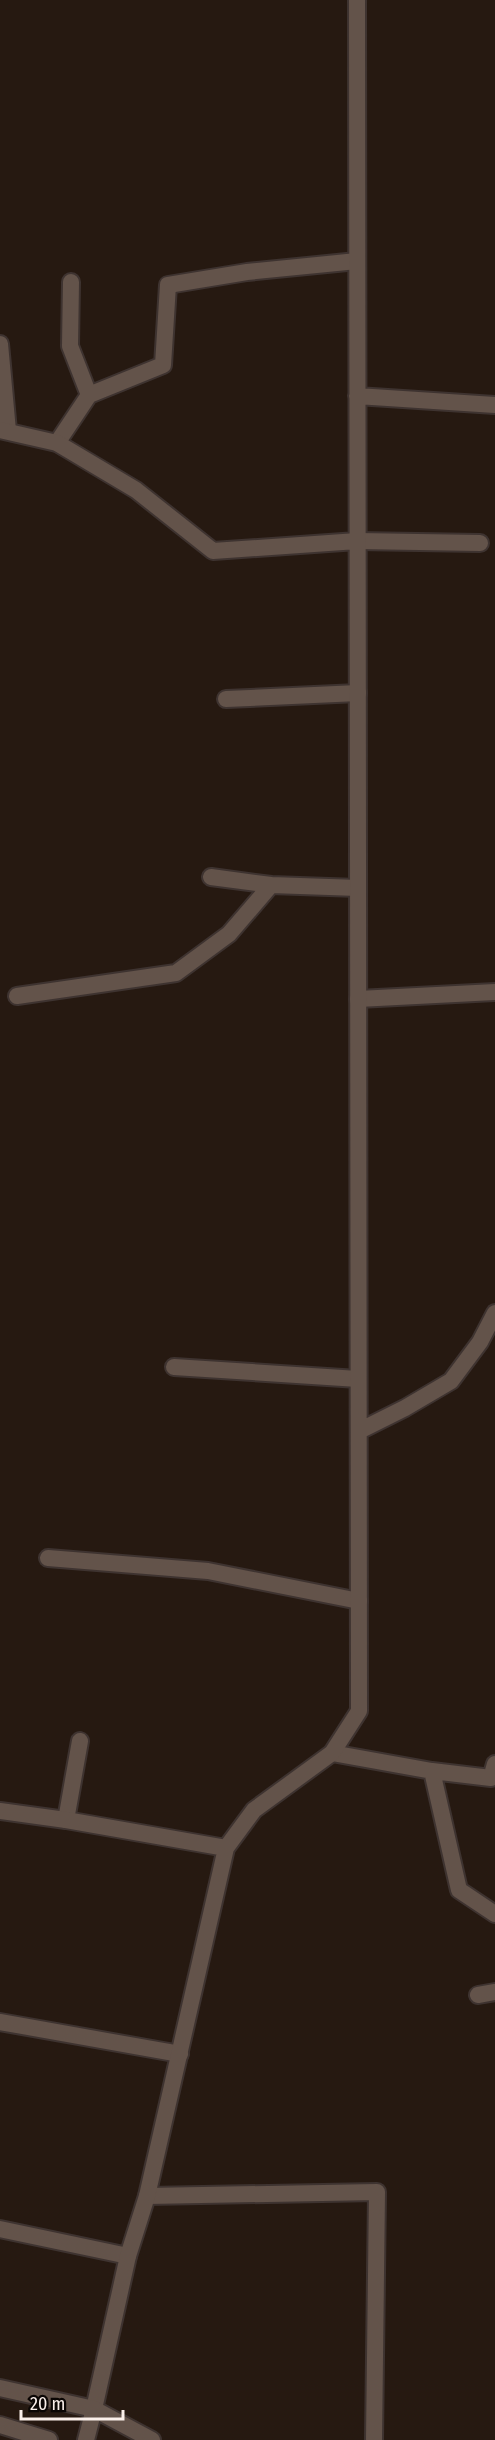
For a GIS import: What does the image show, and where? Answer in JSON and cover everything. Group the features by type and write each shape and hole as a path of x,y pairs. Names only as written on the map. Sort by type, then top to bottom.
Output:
{"street":[{"path":"86,2440 128,2256 147,2196 226,1848 254,1810 332,1753 359,1711 357,0"},
{"path":"57,442 89,395 163,365 168,285 247,272 357,261"},
{"path":"70,282 70,346 89,395"},
{"path":"0,344 4,431 57,442 136,490 213,551 357,541 480,543"},
{"path":"357,396 495,405"},
{"path":"226,699 358,693"},
{"path":"211,877 271,885 358,888"},
{"path":"17,996 176,973 230,934 271,885"},
{"path":"358,999 495,992"},
{"path":"358,1431 405,1408 451,1381 480,1342 495,1313"},
{"path":"174,1367 358,1379"},
{"path":"48,1558 208,1571 359,1601"},
{"path":"66,1820 80,1742"},
{"path":"332,1753 432,1771 491,1778 495,1764"},
{"path":"432,1771 459,1890 495,1914"},
{"path":"0,1811 226,1848"},
{"path":"478,1995 495,1992"},
{"path":"0,2022 180,2054"},
{"path":"147,2196 376,2192 374,2440"},
{"path":"0,2229 128,2256"},
{"path":"0,2388 94,2409 152,2440"},
{"path":"0,2425 49,2440"}]}
